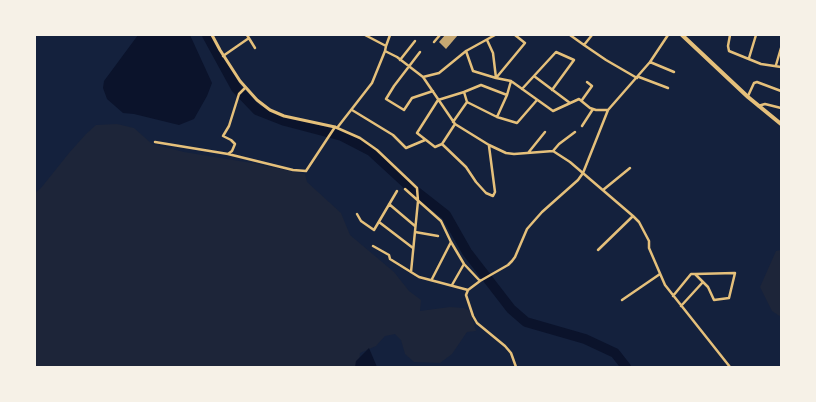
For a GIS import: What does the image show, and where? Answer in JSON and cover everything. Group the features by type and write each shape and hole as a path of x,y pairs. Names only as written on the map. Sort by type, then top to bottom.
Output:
{"main road":[{"path":"682,35 758,106 781,124"}],"street":[{"path":"212,35 223,56 246,88 257,100 270,110 284,116 336,128 360,138 378,150 417,188 418,201 411,272"},
{"path":"365,35 386,46"},
{"path":"155,142 228,154 293,170 306,170 336,128 352,110 372,83 386,51 386,46 390,35"},
{"path":"434,42 440,35"},
{"path":"423,77 439,73 466,51 496,35"},
{"path":"496,78 525,43 515,35"},
{"path":"570,35 606,60 638,77 668,88"},
{"path":"584,45 592,35"},
{"path":"516,367 511,354 505,346 477,323 466,295 468,290 512,261 534,221 578,180 583,173 608,110 650,62 668,35"},
{"path":"730,35 728,46 729,51 761,64 781,66"},
{"path":"749,58 756,35"},
{"path":"223,56 248,36 255,48"},
{"path":"487,40 493,53 496,78"},
{"path":"400,60 415,41"},
{"path":"776,65 781,48"},
{"path":"386,51 410,66 423,77 454,123 489,145 506,153 514,154 553,151 570,162 633,216 639,222 649,241 649,248 660,274 673,296 730,367"},
{"path":"466,51 473,70 496,78 511,81 553,111 579,99 593,109 608,110"},
{"path":"420,52 386,99 404,110 412,98 433,91"},
{"path":"522,88 556,52 574,60 552,90"},
{"path":"650,62 674,72"},
{"path":"534,76 570,103"},
{"path":"497,117 507,95 511,81"},
{"path":"582,100 592,86 587,82"},
{"path":"748,97 754,83 757,82 781,91"},
{"path":"467,102 442,144 435,147 417,133 438,100 481,86 507,95"},
{"path":"228,154 232,151 235,144 231,140 222,136 229,126 239,94 246,88"},
{"path":"464,92 467,102 497,117 517,123 537,100"},
{"path":"758,106 765,104 781,108"},
{"path":"582,126 593,109"},
{"path":"352,110 393,135 406,148 425,140"},
{"path":"528,153 545,132"},
{"path":"553,151 559,144 575,132"},
{"path":"442,144 466,167 476,182 486,193 493,196 495,192 489,145"},
{"path":"603,190 630,168"},
{"path":"405,190 441,221 464,264 480,281"},
{"path":"357,214 362,221 374,230 397,191"},
{"path":"389,204 416,226"},
{"path":"598,250 633,216"},
{"path":"378,222 413,248"},
{"path":"415,232 438,236"},
{"path":"432,280 451,242"},
{"path":"373,246 389,255 390,259 419,277 468,290"},
{"path":"452,285 464,264"},
{"path":"673,296 691,274 735,273 729,298 714,300 708,287 695,274"},
{"path":"622,300 660,274"},
{"path":"681,306 703,282"}],"shaded area":[{"path":"138,35 190,35 212,83 207,96 194,119 179,125 134,114 123,113 107,99 103,88 104,81"},
{"path":"117,124 134,128 152,144 184,152 252,163 305,174 307,182 341,213 350,235 394,272 409,291 421,300 420,311 450,307 464,308 470,311 476,331 467,332 452,354 440,363 414,362 405,354 401,340 395,334 385,336 376,346 360,353 359,367 35,367 35,193 41,188 86,134 96,125"},
{"path":"781,250 781,317 772,311 760,287 776,251"},
{"path":"369,348 377,367 355,367 356,361"}],"building":[{"path":"445,35 458,35 446,49 439,42"}],"waterway":[{"path":"207,35 236,88 257,110 285,121 342,136 371,151 409,186 446,215 467,252 511,309 526,322 585,339 615,353 626,367"}]}
